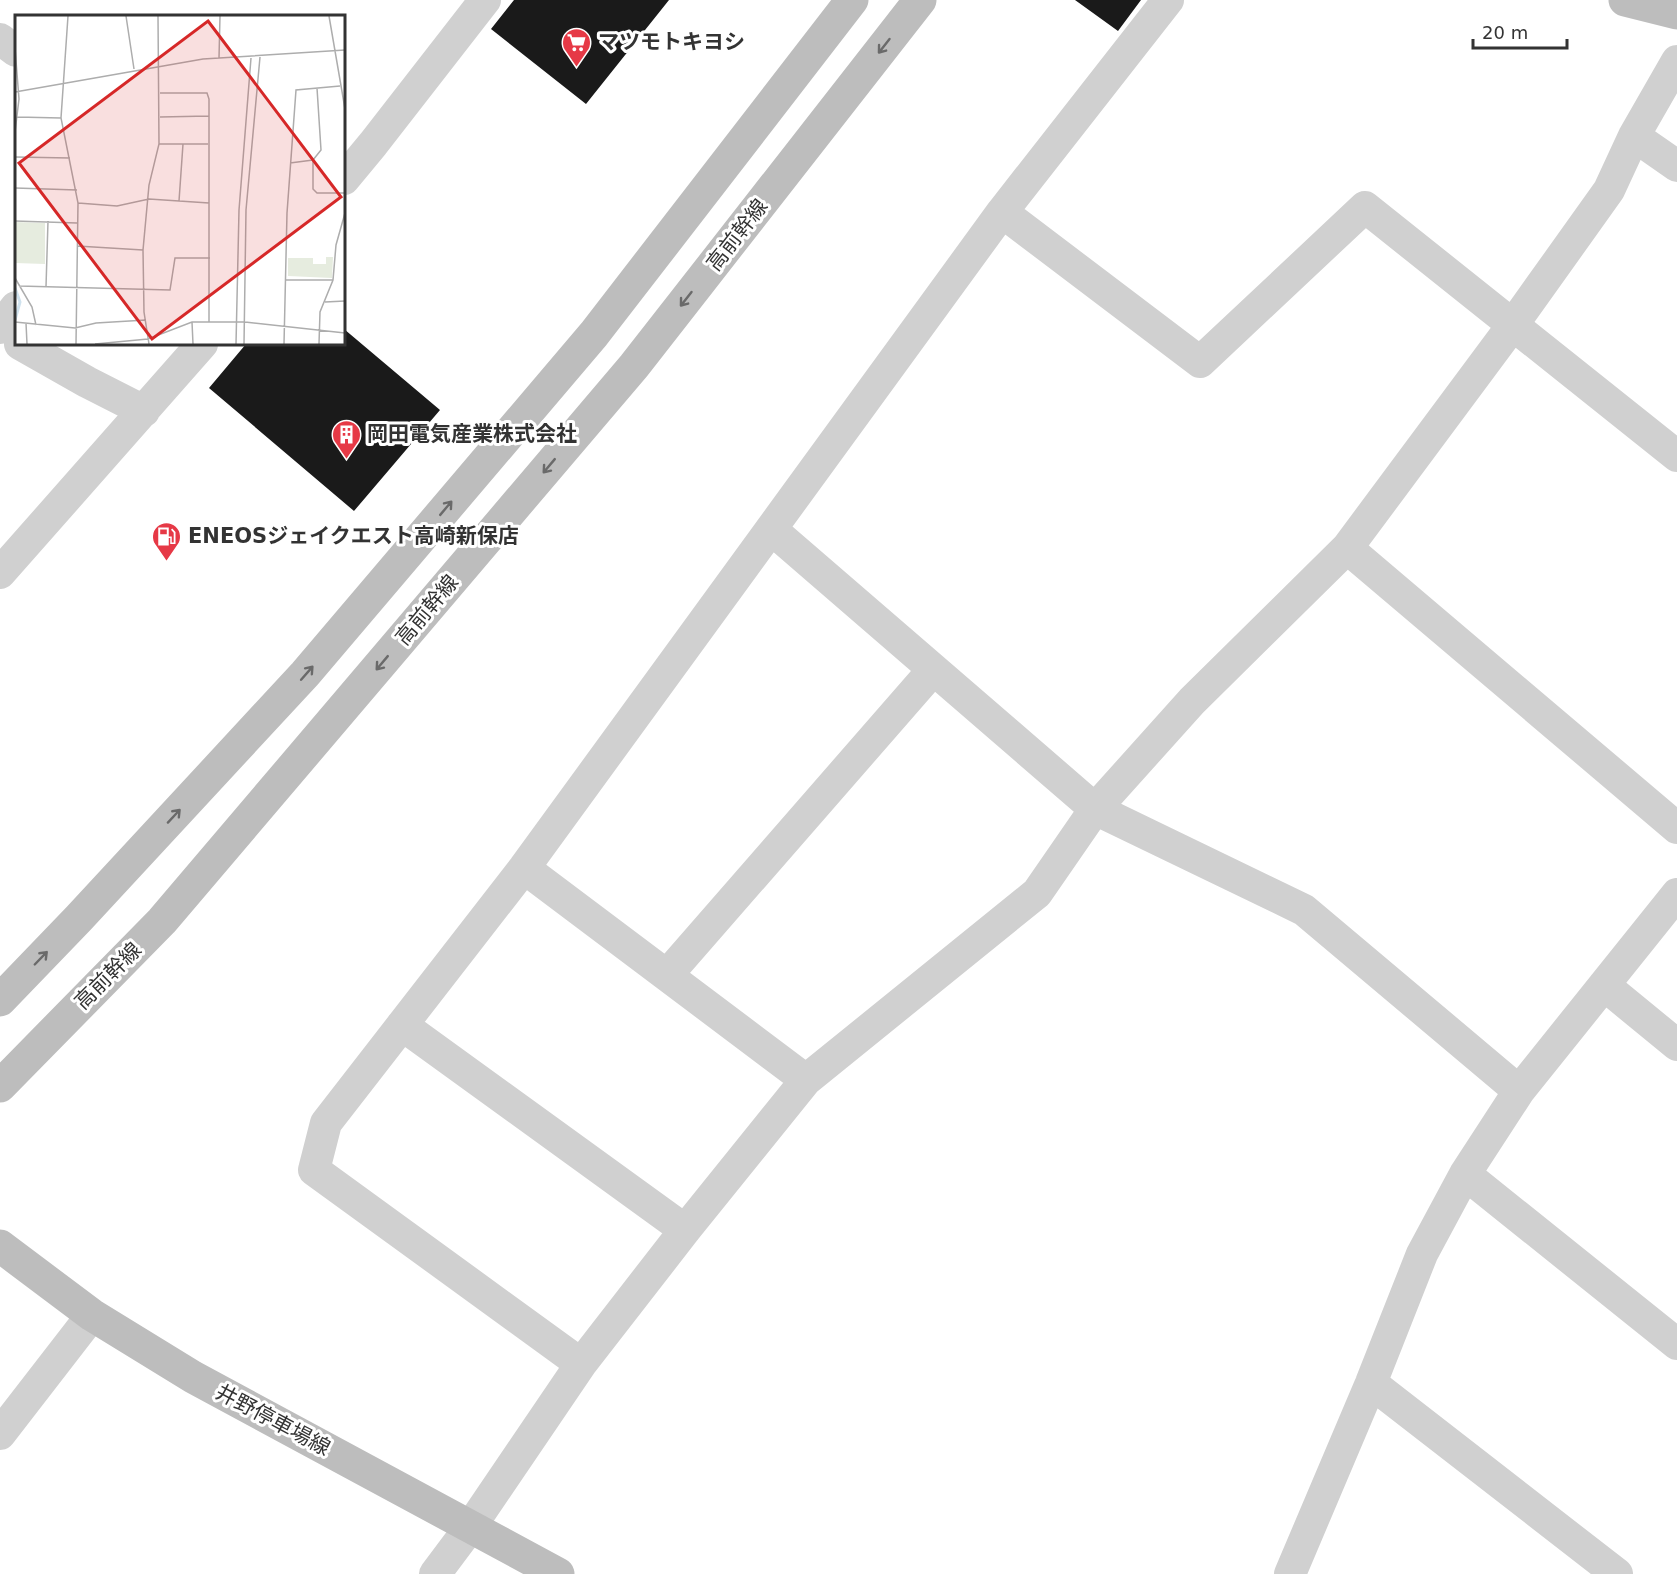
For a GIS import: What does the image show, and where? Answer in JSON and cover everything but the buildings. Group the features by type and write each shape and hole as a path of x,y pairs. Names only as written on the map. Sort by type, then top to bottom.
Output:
{"street":[{"path":"345,177 485,0"},
{"path":"0,1000 313,666 594,334 852,0"},
{"name":"高前幹線","path":"0,1086 162,921 626,376 920,0"},
{"path":"581,1364 314,1170 326,1123 524,868 1002,212 1168,0"},
{"path":"1625,0 1677,13"},
{"path":"0,39 15,50"},
{"path":"435,1574 471,1526 581,1364 806,1080 1037,893 1095,809 1191,701 1347,548 1512,326 1609,190 1634,136 1677,61"},
{"path":"1634,136 1677,166"},
{"path":"1002,212 1200,362 1365,207 1677,456"},
{"path":"15,308 0,330 15,340"},
{"path":"22,345 144,411"},
{"path":"0,573 201,345"},
{"path":"771,530 1095,809 1304,910 1519,1091"},
{"path":"1347,548 1677,828"},
{"path":"667,975 933,670"},
{"path":"524,868 806,1080"},
{"path":"1290,1574 1371,1383 1422,1254 1465,1174 1519,1091 1677,894"},
{"path":"1604,985 1677,1045"},
{"path":"402,1025 685,1230"},
{"path":"1465,1174 1677,1344"},
{"name":"井野停車場線","path":"0,1246 92,1315 193,1377 558,1574"},
{"path":"0,1434 92,1315"},
{"path":"1371,1383 1617,1574"}],"place":[{"name":"マツモトキヨシ","path":"577,68"},
{"name":"岡田電気産業株式会社","path":"346,460"},
{"name":"ENEOSジェイクエスト高崎新保店","path":"167,562"}]}
